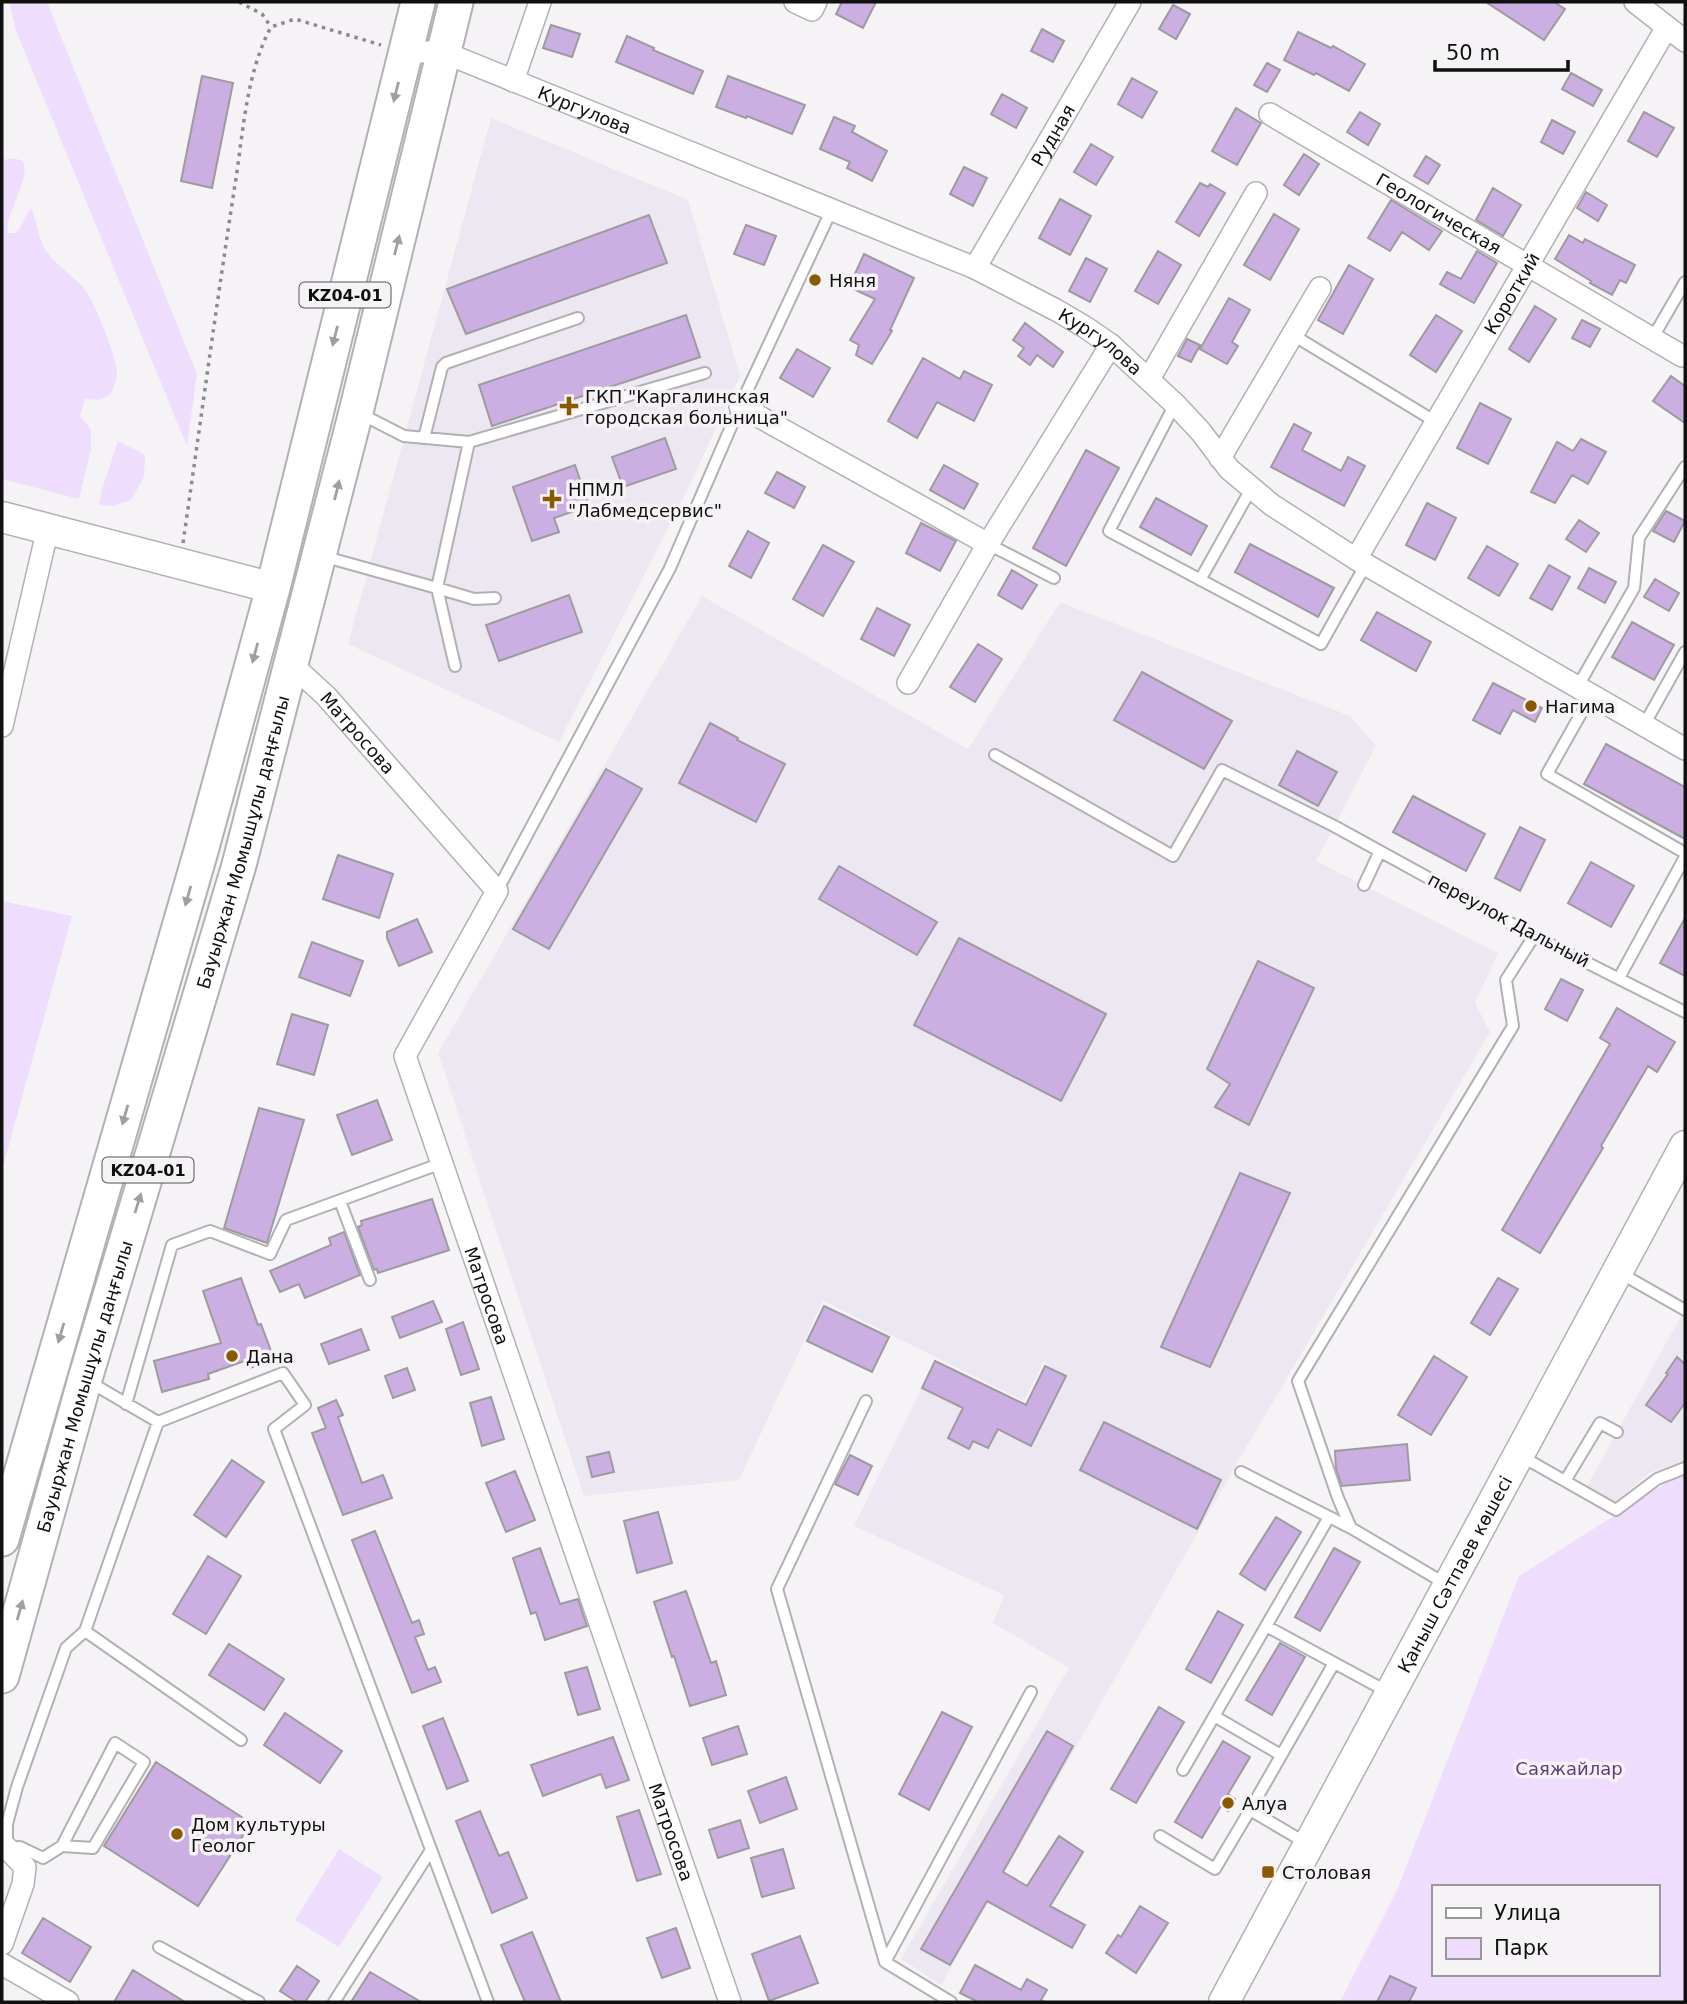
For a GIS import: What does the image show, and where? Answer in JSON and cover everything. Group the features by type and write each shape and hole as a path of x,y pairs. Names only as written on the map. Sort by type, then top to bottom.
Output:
{"main road":[{"name":"Бауыржан Момышұлы даңғылы","path":"2,1539 201,851 273,588 418,2"},
{"name":"Бауыржан Момышұлы даңғылы","path":"2,1676 85,1379 239,865 320,556 456,2"},
{"path":"273,588 309,597"},
{"path":"201,851 239,865"}],"street":[{"path":"513,81 540,2"},
{"path":"794,2 812,10 816,2"},
{"name":"Рудная","path":"975,268 1130,2"},
{"path":"1635,2 1685,41"},
{"name":"Короткий","path":"1361,562 1436,422 1667,27"},
{"path":"405,52 443,52"},
{"name":"Кургулова","path":"443,52 975,268 1056,310 1111,345 1149,379 1251,489 1361,562 1685,749"},
{"name":"Геологическая","path":"1270,114 1682,356"},
{"path":"1149,379 1256,193"},
{"path":"1220,458 1320,288"},
{"path":"908,682 988,544 1111,345"},
{"path":"740,406 988,544"},
{"path":"2,517 273,588"},
{"path":"2,726 48,528"},
{"name":"Матросова","path":"291,664 326,696 497,891 405,1056 730,2002"},
{"name":"Қаныш Сәтпаев көшесі","path":"1223,2002 1685,1146"},
{"path":"2,1944 23,1884 25,1867 5,1847"},
{"path":"2,1964 68,2002"}],"lane":[{"path":"497,891 670,568 740,406 832,209"},
{"path":"1653,339 1685,282"},
{"path":"424,438 442,367 446,363 578,318"},
{"path":"1293,335 1436,422"},
{"path":"356,412 404,436 470,442 705,373"},
{"path":"1175,404 1109,531 1321,644 1361,562"},
{"path":"455,667 437,588 470,442"},
{"path":"1619,978 1685,855 1547,774 1634,588 1639,538 1685,467"},
{"path":"1200,580 1251,489"},
{"path":"988,544 1055,578"},
{"path":"320,556 474,599 495,598"},
{"path":"1644,725 1685,652"},
{"name":"переулок Дальный","path":"995,755 1173,856 1222,770 1334,826 1534,936 1685,1012"},
{"path":"1364,885 1380,851"},
{"path":"1351,1528 1338,1499 1298,1381 1513,1026 1506,980 1534,936"},
{"path":"126,1404 172,1245 210,1231 270,1254 286,1220 442,1163"},
{"path":"340,1201 370,1280"},
{"path":"1618,1271 1685,1310"},
{"path":"62,1846 93,1848 144,1762 115,1743 62,1846 43,1858 20,1847 5,1847 7,1824 17,1787 66,1648 85,1632 158,1422 283,1373 305,1405 274,1429 488,2002"},
{"path":"85,1379 158,1422"},
{"path":"866,1401 777,1589 885,1962 951,2002"},
{"path":"1565,1481 1600,1423 1616,1432"},
{"path":"1519,1455 1616,1510 1657,1479 1685,1468"},
{"path":"1241,1472 1351,1528 1448,1586"},
{"path":"1183,1770 1329,1517"},
{"path":"1266,1626 1391,1694"},
{"path":"85,1632 241,1740"},
{"path":"1160,1836 1216,1869 1334,1663"},
{"path":"885,1962 1031,1692"},
{"path":"1214,1716 1281,1755"},
{"path":"1250,1810 1309,1845"},
{"path":"334,2002 431,1850"},
{"path":"159,1947 259,2002"}],"path":[{"path":"239,2 262,14 271,27"},
{"path":"181,562 214,320 251,82 265,38 271,27 295,19 405,52"}],"shaded area":[{"name":"ГКП \"Каргалинская городская больница\"","path":"491,118 688,200 740,376 686,493 559,742 348,644"},
{"path":"702,596 968,749 1060,602 1350,716 1376,746 1316,861 1498,953 1475,1003 1490,1032 1240,1458 941,1985 901,1959 1069,1668 993,1623 1004,1595 854,1526 935,1361 1026,1405 1047,1362 1044,1361 1024,1401 823,1301 739,1480 584,1496 438,1053"},
{"path":"1685,1309 1685,1461 1649,1473 1615,1503 1587,1486"}],"green space":[{"path":"9,2 47,2 197,374 187,446 16,31"},
{"path":"2,157 5,160 13,158 23,161 24,169 8,233 16,233 31,208 45,249 87,293 114,355 117,373 111,394 99,400 85,399 80,416 91,429 91,450 79,499 2,479"},
{"path":"118,441 145,455 144,477 131,500 113,506 99,505 102,489"},
{"path":"2,901 72,916 2,1170"},
{"name":"Саяжайлар","path":"1685,1471 1685,2002 1340,2002 1398,1888 1519,1576"},
{"path":"339,1849 383,1877 339,1947 295,1920"}],"building":[{"path":"842,2 876,2 863,28 836,14"},
{"path":"1486,2 1554,2 1565,9 1544,40"},
{"path":"1173,5 1190,14 1176,39 1159,29"},
{"path":"551,25 580,34 572,57 543,48"},
{"path":"1042,29 1064,41 1053,62 1031,51"},
{"path":"1298,32 1331,48 1333,46 1365,64 1349,91 1284,60"},
{"path":"627,36 703,71 693,94 616,62"},
{"path":"1267,63 1280,70 1267,92 1254,85"},
{"path":"1571,73 1602,90 1593,106 1562,89"},
{"path":"202,76 233,83 212,188 181,181"},
{"path":"728,76 805,105 792,134 716,107"},
{"path":"1132,78 1157,92 1142,118 1118,104"},
{"path":"1002,94 1027,108 1016,128 991,114"},
{"path":"1236,108 1261,123 1237,165 1212,151"},
{"path":"1360,112 1380,124 1368,145 1347,132"},
{"path":"1644,112 1674,128 1657,157 1628,141"},
{"path":"834,117 855,126 852,132 887,151 872,181 847,168 850,162 820,149"},
{"path":"1552,120 1575,132 1563,154 1541,142"},
{"path":"1091,144 1113,157 1096,185 1074,172"},
{"path":"1304,154 1319,164 1299,195 1284,185"},
{"path":"1426,156 1440,165 1428,184 1414,176"},
{"path":"964,167 987,178 973,206 950,194"},
{"path":"1200,183 1208,187 1210,184 1225,193 1199,236 1176,222"},
{"path":"1493,188 1521,205 1503,236 1476,220"},
{"path":"1586,192 1607,205 1598,221 1577,208"},
{"path":"1060,199 1091,216 1070,255 1039,238"},
{"path":"1391,200 1442,231 1429,250 1402,232 1390,251 1368,238"},
{"path":"1274,214 1299,229 1270,280 1244,265"},
{"path":"649,215 667,263 466,334 447,289"},
{"path":"746,225 776,236 764,265 734,254"},
{"path":"1569,235 1583,243 1585,239 1635,265 1626,283 1620,280 1612,295 1555,259"},
{"path":"1158,251 1181,265 1158,304 1135,291"},
{"path":"1477,251 1497,263 1474,303 1440,284 1447,272 1461,279"},
{"path":"864,254 914,278 890,330 892,331 872,364 856,355 859,345 850,340 875,299 849,287"},
{"path":"1086,258 1107,269 1090,302 1069,291"},
{"path":"1349,265 1373,279 1343,334 1318,320"},
{"path":"1229,298 1250,310 1232,342 1238,346 1227,364 1200,349"},
{"path":"1535,306 1556,319 1529,362 1509,349"},
{"path":"686,315 700,357 492,426 479,385"},
{"path":"1436,315 1462,331 1436,372 1410,355"},
{"path":"1582,320 1600,329 1590,347 1572,338"},
{"path":"1025,323 1063,352 1053,367 1037,355 1030,365 1018,356 1024,348 1013,340"},
{"path":"1187,339 1200,345 1191,362 1178,356"},
{"path":"797,349 830,368 813,397 780,378"},
{"path":"923,358 960,379 964,371 992,385 974,421 937,402 917,438 888,421"},
{"path":"1671,376 1685,386 1685,423 1653,401"},
{"path":"1480,403 1511,419 1488,464 1457,448"},
{"path":"1294,424 1311,433 1302,450 1341,471 1348,457 1365,466 1344,506 1271,467"},
{"path":"665,438 676,469 623,487 612,457"},
{"path":"1581,439 1606,452 1588,484 1572,475 1555,503 1531,492 1557,442 1573,451"},
{"path":"1086,450 1119,468 1066,566 1033,548"},
{"path":"575,465 589,506 554,518 559,532 532,541 513,487"},
{"path":"944,465 978,484 964,509 930,490"},
{"path":"777,472 805,487 794,508 765,493"},
{"path":"1156,498 1207,526 1191,555 1140,527"},
{"path":"1427,503 1456,518 1435,560 1406,545"},
{"path":"1666,511 1685,521 1674,542 1653,531"},
{"path":"1579,520 1599,533 1586,552 1566,539"},
{"path":"921,523 956,541 940,571 906,553"},
{"path":"748,531 769,543 751,578 729,566"},
{"path":"1250,544 1334,588 1318,617 1235,572"},
{"path":"823,545 854,562 823,616 793,599"},
{"path":"1487,546 1518,564 1499,596 1468,578"},
{"path":"1549,565 1570,577 1552,610 1530,598"},
{"path":"1589,568 1616,582 1605,603 1578,588"},
{"path":"1012,570 1037,585 1022,609 998,595"},
{"path":"1655,579 1679,593 1669,611 1644,597"},
{"path":"569,595 582,632 499,661 486,625"},
{"path":"877,608 910,625 894,656 861,639"},
{"path":"1377,612 1431,642 1416,671 1361,640"},
{"path":"1632,622 1674,645 1654,680 1612,657"},
{"path":"978,644 1002,659 975,702 950,687"},
{"path":"1142,672 1232,721 1204,769 1114,720"},
{"path":"1493,683 1542,708 1535,722 1513,710 1500,734 1473,720"},
{"path":"710,723 785,764 756,822 679,783"},
{"path":"1606,744 1685,787 1685,839 1584,784"},
{"path":"1297,751 1337,772 1318,806 1279,785"},
{"path":"606,769 642,789 549,949 513,929"},
{"path":"1413,796 1485,834 1466,871 1393,832"},
{"path":"1520,827 1545,840 1520,891 1495,878"},
{"path":"338,855 393,874 379,918 323,899"},
{"path":"1591,862 1634,886 1611,927 1568,903"},
{"path":"839,866 937,922 917,955 819,899"},
{"path":"1685,918 1685,976 1660,963"},
{"path":"417,919 432,952 399,966 387,932"},
{"path":"959,938 1106,1014 1061,1101 914,1025"},
{"path":"312,942 363,961 350,996 299,977"},
{"path":"1258,961 1314,988 1249,1125 1215,1107 1230,1084 1207,1069"},
{"path":"1561,979 1583,990 1567,1021 1545,1009"},
{"path":"1617,1008 1675,1042 1657,1072 1648,1066 1540,1253 1502,1230 1610,1044 1600,1038"},
{"path":"292,1014 328,1025 314,1075 277,1064"},
{"path":"377,1100 392,1140 352,1155 337,1115"},
{"path":"259,1108 304,1120 267,1243 224,1228"},
{"path":"1240,1173 1290,1193 1210,1367 1161,1347"},
{"path":"432,1199 449,1250 378,1273 377,1269 374,1270 358,1227 362,1225 361,1221"},
{"path":"344,1232 360,1275 305,1298 299,1284 280,1292 270,1271 331,1245 329,1238"},
{"path":"241,1278 274,1359 250,1368 247,1360 208,1374 209,1379 162,1392 154,1361 221,1343 203,1291"},
{"path":"1498,1278 1518,1289 1490,1335 1471,1323"},
{"path":"433,1301 442,1322 400,1338 392,1317"},
{"path":"824,1306 889,1337 872,1372 807,1341"},
{"path":"463,1322 479,1369 461,1375 446,1329"},
{"path":"361,1329 369,1350 329,1364 321,1344"},
{"path":"1434,1356 1467,1377 1431,1435 1398,1415"},
{"path":"1677,1357 1685,1364 1685,1403 1671,1422 1646,1405"},
{"path":"935,1361 1026,1405 1045,1366 1066,1376 1031,1446 998,1429 988,1448 973,1441 969,1449 948,1438 963,1408 922,1388"},
{"path":"407,1368 415,1390 393,1398 385,1376"},
{"path":"491,1397 504,1439 482,1446 470,1403"},
{"path":"336,1400 343,1415 338,1417 362,1483 383,1475 392,1498 343,1515 312,1433 326,1428 318,1408"},
{"path":"1104,1422 1221,1480 1197,1529 1080,1470"},
{"path":"1407,1444 1410,1480 1342,1486 1336,1469 1335,1451"},
{"path":"609,1452 614,1472 592,1477 587,1457"},
{"path":"850,1455 872,1466 858,1495 835,1484"},
{"path":"232,1460 264,1482 226,1537 194,1515"},
{"path":"515,1471 535,1520 506,1532 486,1483"},
{"path":"658,1512 672,1563 637,1573 624,1521"},
{"path":"1276,1517 1301,1532 1265,1590 1240,1574"},
{"path":"375,1531 412,1623 419,1620 424,1634 415,1637 428,1670 435,1667 441,1682 412,1693 352,1540"},
{"path":"540,1548 560,1604 578,1599 587,1626 545,1640 536,1612 531,1614 513,1558"},
{"path":"1334,1548 1360,1562 1320,1631 1295,1617"},
{"path":"208,1556 241,1576 206,1634 173,1614"},
{"path":"686,1591 711,1663 716,1661 726,1695 690,1706 654,1602"},
{"path":"1218,1611 1243,1625 1211,1683 1186,1669"},
{"path":"1280,1643 1305,1657 1272,1715 1246,1700"},
{"path":"229,1644 284,1679 264,1710 209,1675"},
{"path":"587,1667 600,1709 578,1715 565,1673"},
{"path":"1159,1707 1184,1722 1136,1803 1111,1789"},
{"path":"942,1712 972,1727 929,1810 899,1794"},
{"path":"285,1713 342,1751 320,1783 264,1745"},
{"path":"443,1718 468,1781 447,1789 423,1726"},
{"path":"738,1726 747,1754 712,1765 703,1738"},
{"path":"1047,1731 1073,1746 1003,1872 1027,1886 1059,1836 1083,1852 1050,1906 1085,1925 1072,1948 987,1901 950,1965 921,1949"},
{"path":"613,1737 629,1780 606,1788 601,1774 543,1796 531,1765"},
{"path":"1223,1741 1250,1757 1228,1794 1235,1799 1228,1811 1221,1806 1202,1838 1175,1822"},
{"name":"Дом культуры Геолог","path":"156,1762 251,1823 198,1906 104,1846"},
{"path":"786,1777 797,1809 760,1823 748,1791"},
{"path":"639,1810 661,1874 637,1881 617,1817"},
{"path":"480,1811 499,1856 508,1852 527,1898 492,1913 456,1821"},
{"path":"740,1820 749,1848 718,1858 709,1830"},
{"path":"783,1849 794,1888 762,1897 751,1858"},
{"path":"1140,1906 1168,1923 1136,1973 1106,1953 1118,1935 1121,1937"},
{"path":"43,1918 91,1947 70,1982 22,1953"},
{"path":"676,1928 690,1968 662,1978 647,1938"},
{"path":"532,1932 561,2002 525,2002 501,1945"},
{"path":"800,1936 818,1983 769,2001 752,1954"},
{"path":"975,1965 1021,1990 1027,1979 1047,1990 1041,2000 1045,2002 978,2002 960,1993"},
{"path":"297,1966 319,1981 305,2002 297,2002 280,1991"},
{"path":"133,1970 185,2002 114,2002"},
{"path":"370,1972 421,2002 351,2002"},
{"path":"1390,1976 1416,1988 1409,2002 1377,2002"}],"place":[{"name":"Няня","path":"815,280"},
{"name":"ГКП \"Каргалинская городская больница\"","path":"569,406"},
{"name":"НПМЛ \"Лабмедсервис\"","path":"552,499"},
{"name":"Нагима","path":"1531,706"},
{"name":"Дана","path":"232,1356"},
{"name":"Алуа","path":"1228,1803"},
{"name":"Дом культуры Геолог","path":"177,1834"},
{"name":"Столовая","path":"1268,1872"}]}
